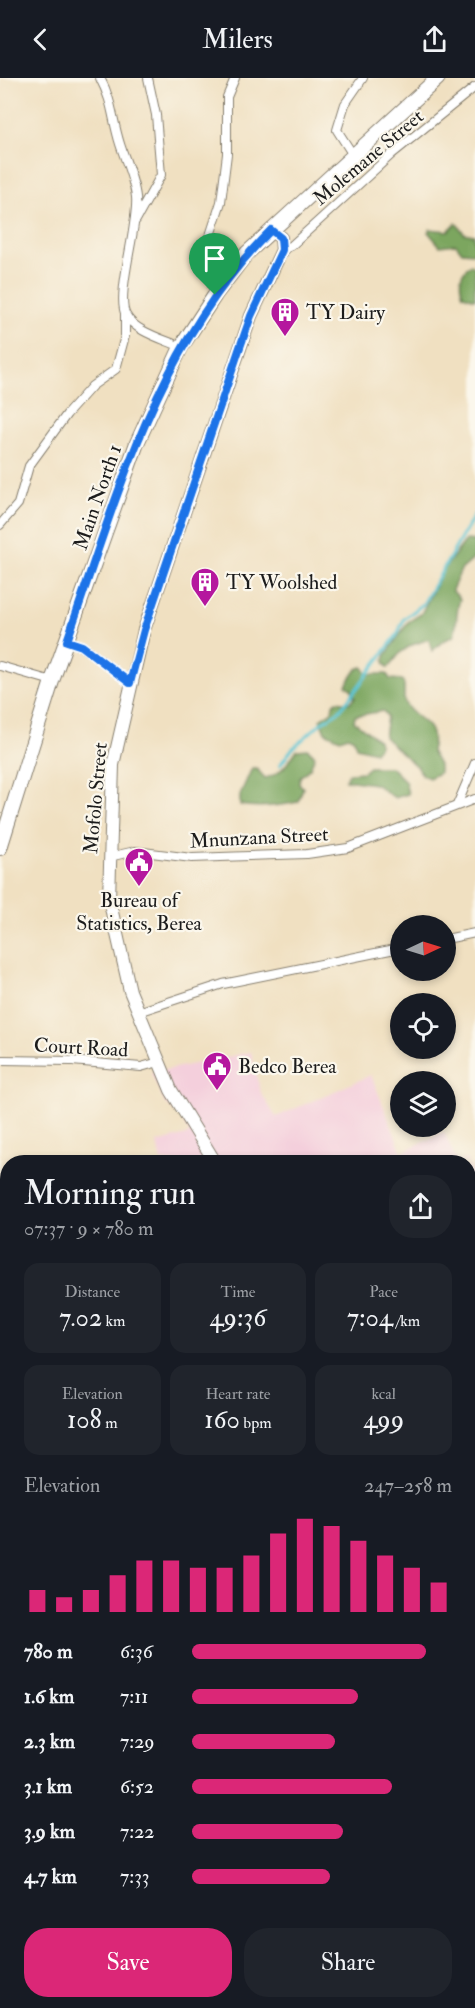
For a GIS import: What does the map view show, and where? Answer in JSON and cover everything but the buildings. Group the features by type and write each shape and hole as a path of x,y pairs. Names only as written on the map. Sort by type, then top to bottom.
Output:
{"main road":[{"name":"Main North 1","path":"0,848 3,830 52,681 136,443 181,347 215,295 247,253 438,78"},
{"path":"271,230 281,238 282,250"},
{"name":"Mofolo Street","path":"212,1155 171,1090 130,991 111,908 109,857 113,765 144,630 242,341 264,286 282,250"}],"street":[{"path":"0,525 18,504 29,466 67,414 92,386 116,369 124,336 125,315 122,300 136,196 118,140 111,99 100,78"},
{"path":"134,224 161,175 156,115 148,78"},
{"path":"215,295 203,256 221,202 227,153 227,97 235,78"},
{"path":"353,156 337,130 345,104 363,78"},
{"name":"Molemane Street","path":"282,250 291,246 392,154 475,87"},
{"path":"125,315 138,327 181,347"},
{"path":"67,641 82,646 130,683"},
{"path":"0,666 52,681"},
{"path":"457,805 475,764"},
{"name":"Mnunzana Street","path":"109,857 135,851 192,858 307,854 348,848 475,799"},
{"path":"456,937 475,933"},
{"path":"138,1012 223,984 390,950"},
{"name":"Court Road","path":"0,1060 72,1061 141,1067 159,1062"}],"shaded area":[{"path":"251,1052 261,1093 276,1117 371,1075 390,1122 390,1137 396,1137 402,1152 434,1137 446,1137 454,1155 160,1155 157,1143 190,1134 180,1116 165,1103 151,1073"}],"green space":[{"path":"456,223 464,233 474,235 475,250 473,253 462,252 456,244 440,246 428,232 430,229 448,231"},
{"path":"471,264 475,268 475,299 463,295 461,286 462,274"},
{"path":"466,540 475,541 475,558 461,570 452,590 460,599 454,636 443,641 432,651 429,639 412,645 401,652 388,668 384,662 385,656 408,622 421,614 443,570"},
{"path":"363,667 367,674 387,674 390,679 402,680 405,703 425,722 432,733 431,751 439,765 439,773 429,778 422,775 418,768 384,737 387,716 383,711 355,716 354,721 378,740 380,745 375,752 356,747 354,739 348,736 340,739 325,732 320,719 332,711 333,704 337,701 349,703 355,697 346,685 357,669"},
{"path":"308,749 315,756 310,768 300,777 299,783 303,788 298,802 254,807 240,805 240,795 252,768 256,768 265,778 271,776 284,767 297,750"},
{"path":"369,767 391,767 405,781 408,794 395,798 375,784 345,780 349,773 363,772"}],"waterway":[{"path":"280,765 292,749 322,722 338,712 397,635 404,619 423,604 475,514"}],"place":[{"name":"TY Dairy","path":"285,338"},
{"name":"TY Woolshed","path":"205,608"},
{"name":"Bureau of Statistics, Berea","path":"139,888"},
{"name":"Bedco Berea","path":"217,1092"}],"route":[{"path":"271,230 278,234 283,247 251,316 239,350 144,630 130,683 98,661 82,646 67,641 136,443 181,347 215,295 247,253 271,230"}]}
